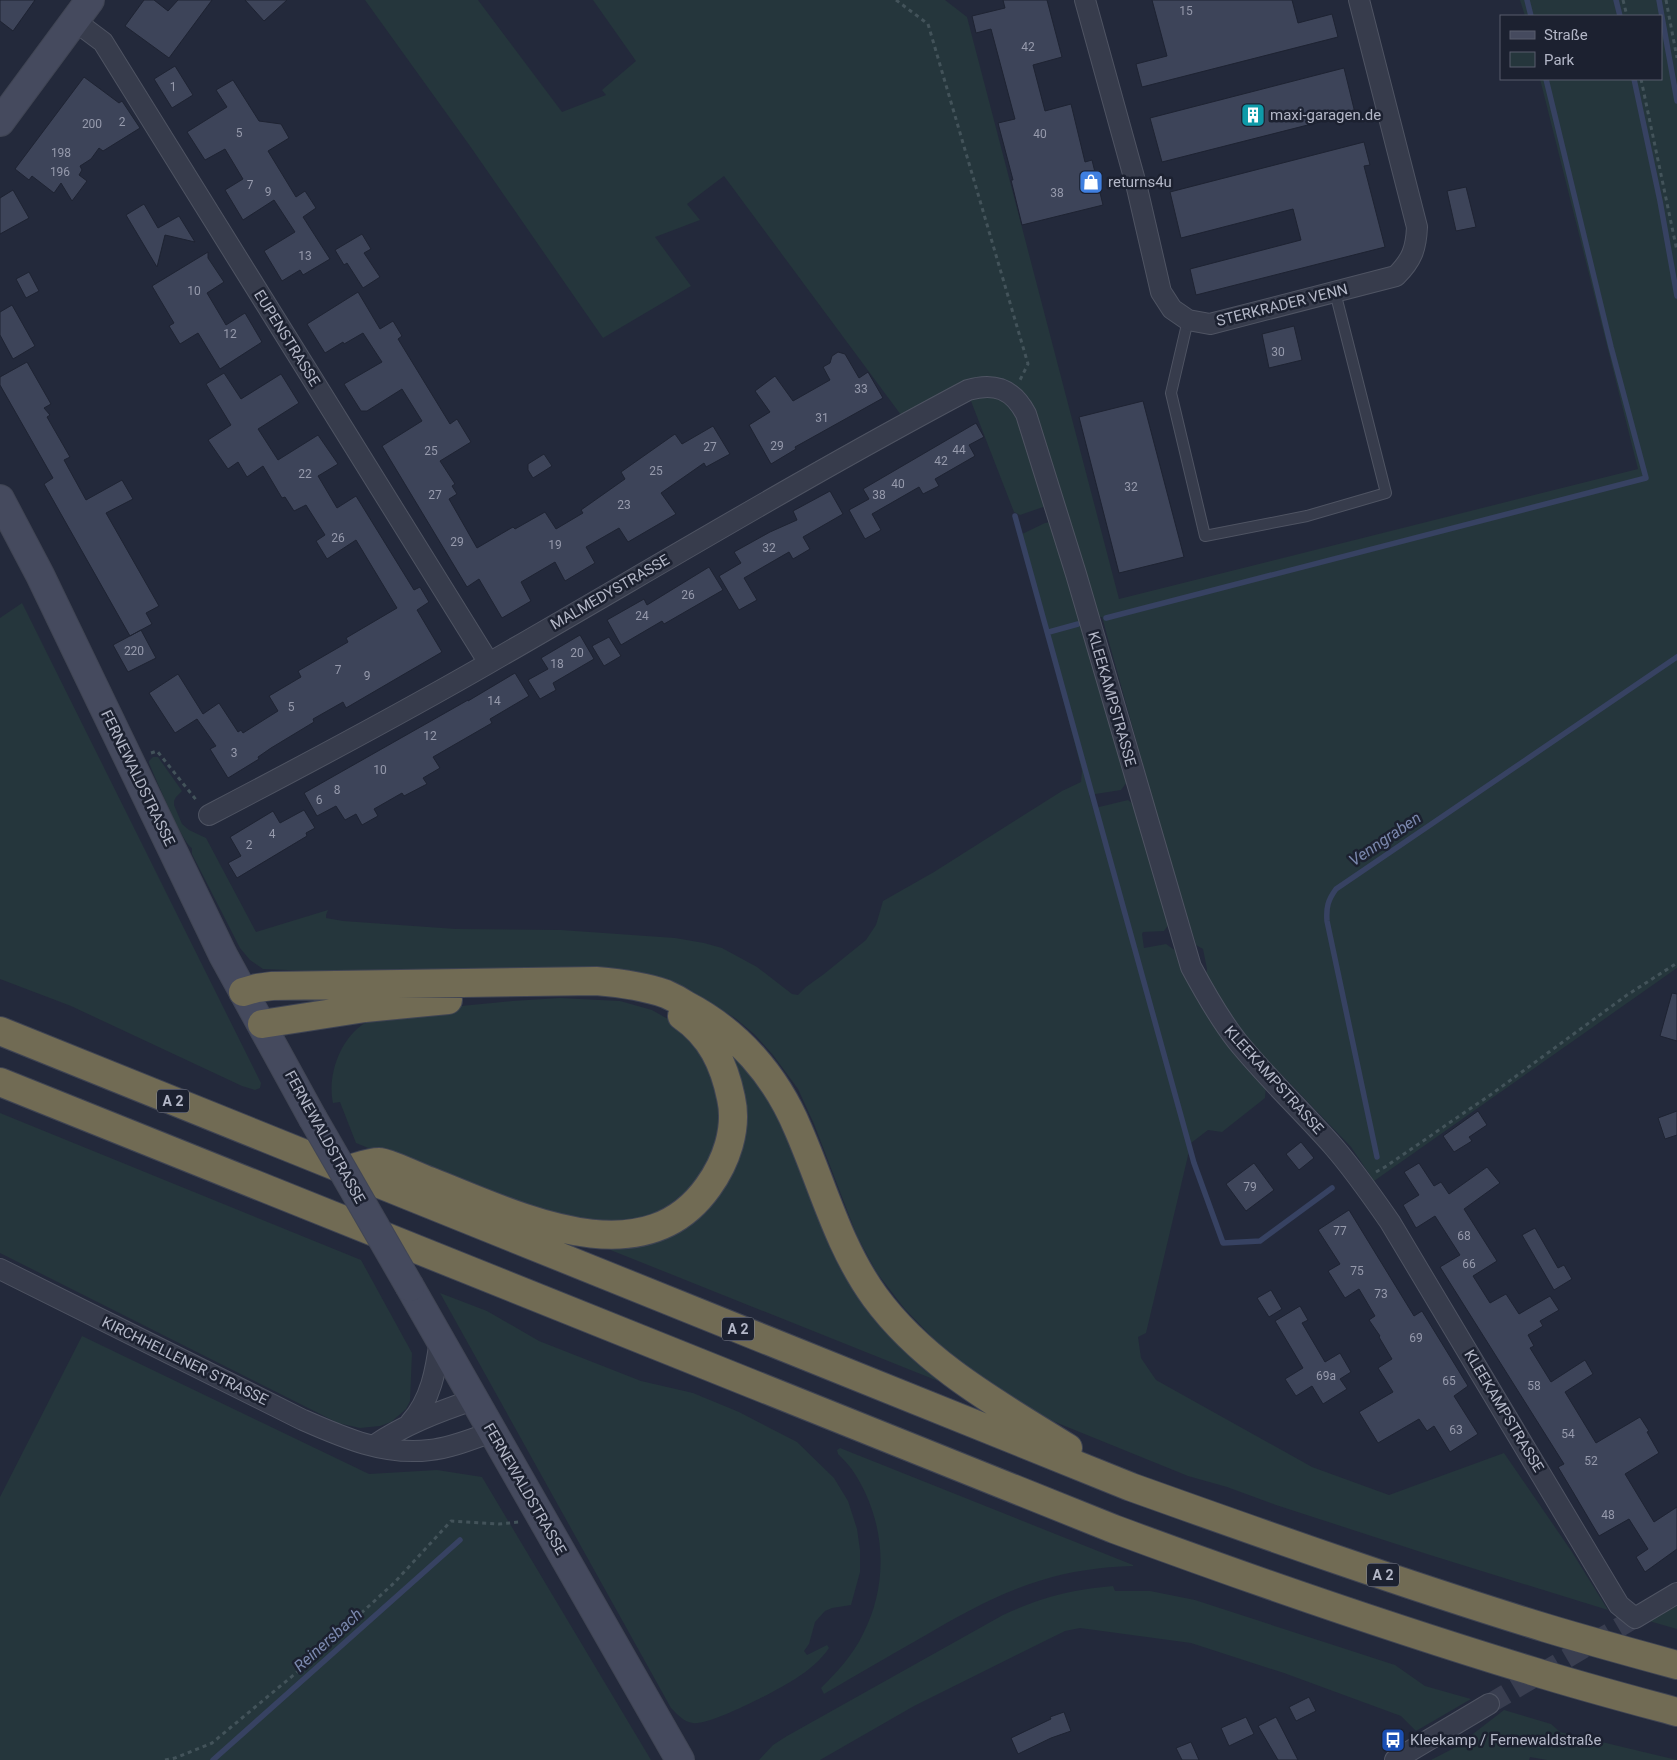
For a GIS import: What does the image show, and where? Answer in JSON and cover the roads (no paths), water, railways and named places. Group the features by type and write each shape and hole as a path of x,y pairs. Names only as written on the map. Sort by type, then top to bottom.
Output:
{"highway":[{"path":"243,992 272,986 582,980 638,986 668,995 707,1016 734,1038 762,1067 776,1085 799,1130 844,1245 860,1275 893,1318 918,1345 969,1384 1131,1487"},
{"path":"262,1024 365,1008 525,994 600,992 629,996 657,1004 681,1015 699,1030 714,1048 728,1080 732,1102 732,1127 726,1153 716,1176 700,1197 681,1214 669,1222 646,1231 610,1235 546,1226 381,1162 346,1170"},
{"name":"A 2","path":"0,1031 1131,1487 1426,1590 1547,1628 1677,1665"},
{"path":"0,1082 1114,1529 1256,1581 1413,1634 1533,1672 1677,1712"}],"main road":[{"path":"0,122 83,10"},
{"name":"FERNEWALDSTRASSE","path":"0,499 44,584 223,955 473,1400 680,1760"}],"street":[{"path":"1085,0 1136,188 1161,292 1172,309 1188,320"},
{"name":"STERKRADER VENN","path":"1188,320 1210,324 1396,276 1408,265 1416,245 1418,227 1359,0"},
{"name":"EUPENSTRASSE","path":"83,10 489,663"},
{"name":"MALMEDYSTRASSE","path":"209,815 350,741 489,663 795,485 968,390 977,387 993,387 1007,391 1012,395"},
{"name":"KLEEKAMPSTRASSE","path":"1012,395 1019,402 1029,424 1076,574 1191,967 1220,1019 1237,1042 1272,1082 1333,1145 1361,1179 1390,1222 1619,1605 1635,1618 1677,1593"},
{"name":"KIRCHHELLENER STRASSE","path":"0,1269 301,1419 348,1439 372,1446 404,1451 432,1450 466,1442 492,1432"},
{"path":"409,1425 419,1413 426,1399 436,1366 440,1340"},
{"path":"372,1446 397,1430 440,1411 473,1400"},
{"path":"1395,1760 1489,1704"}],"lane":[{"path":"1188,320 1171,393 1205,536 1307,516 1386,492 1335,292"}],"waterway":[{"path":"1527,0 1531,15"},
{"name":"Venngraben","path":"1616,0 1620,15"},
{"path":"1659,0 1662,15"},
{"path":"1662,17 1677,101"},
{"path":"1106,618 1646,478 1611,347 1546,80"},
{"name":"Venngraben","path":"1634,80 1660,201 1677,296"},
{"path":"1015,516 1194,1163 1223,1243 1260,1241 1332,1188"},
{"path":"1049,632 1078,624"},
{"name":"Venngraben","path":"1377,1157 1327,921 1328,904 1333,893 1336,889 1677,657"},
{"name":"Reinersbach","path":"213,1760 460,1540"}],"tunnel":[{"path":"1489,1704 1635,1618"}],"place":[{"name":"maxi-garagen.de","path":"1253,115"},
{"name":"returns4u","path":"1091,182"},
{"name":"Kleekamp / Fernewaldstraße","path":"1393,1740"}]}
